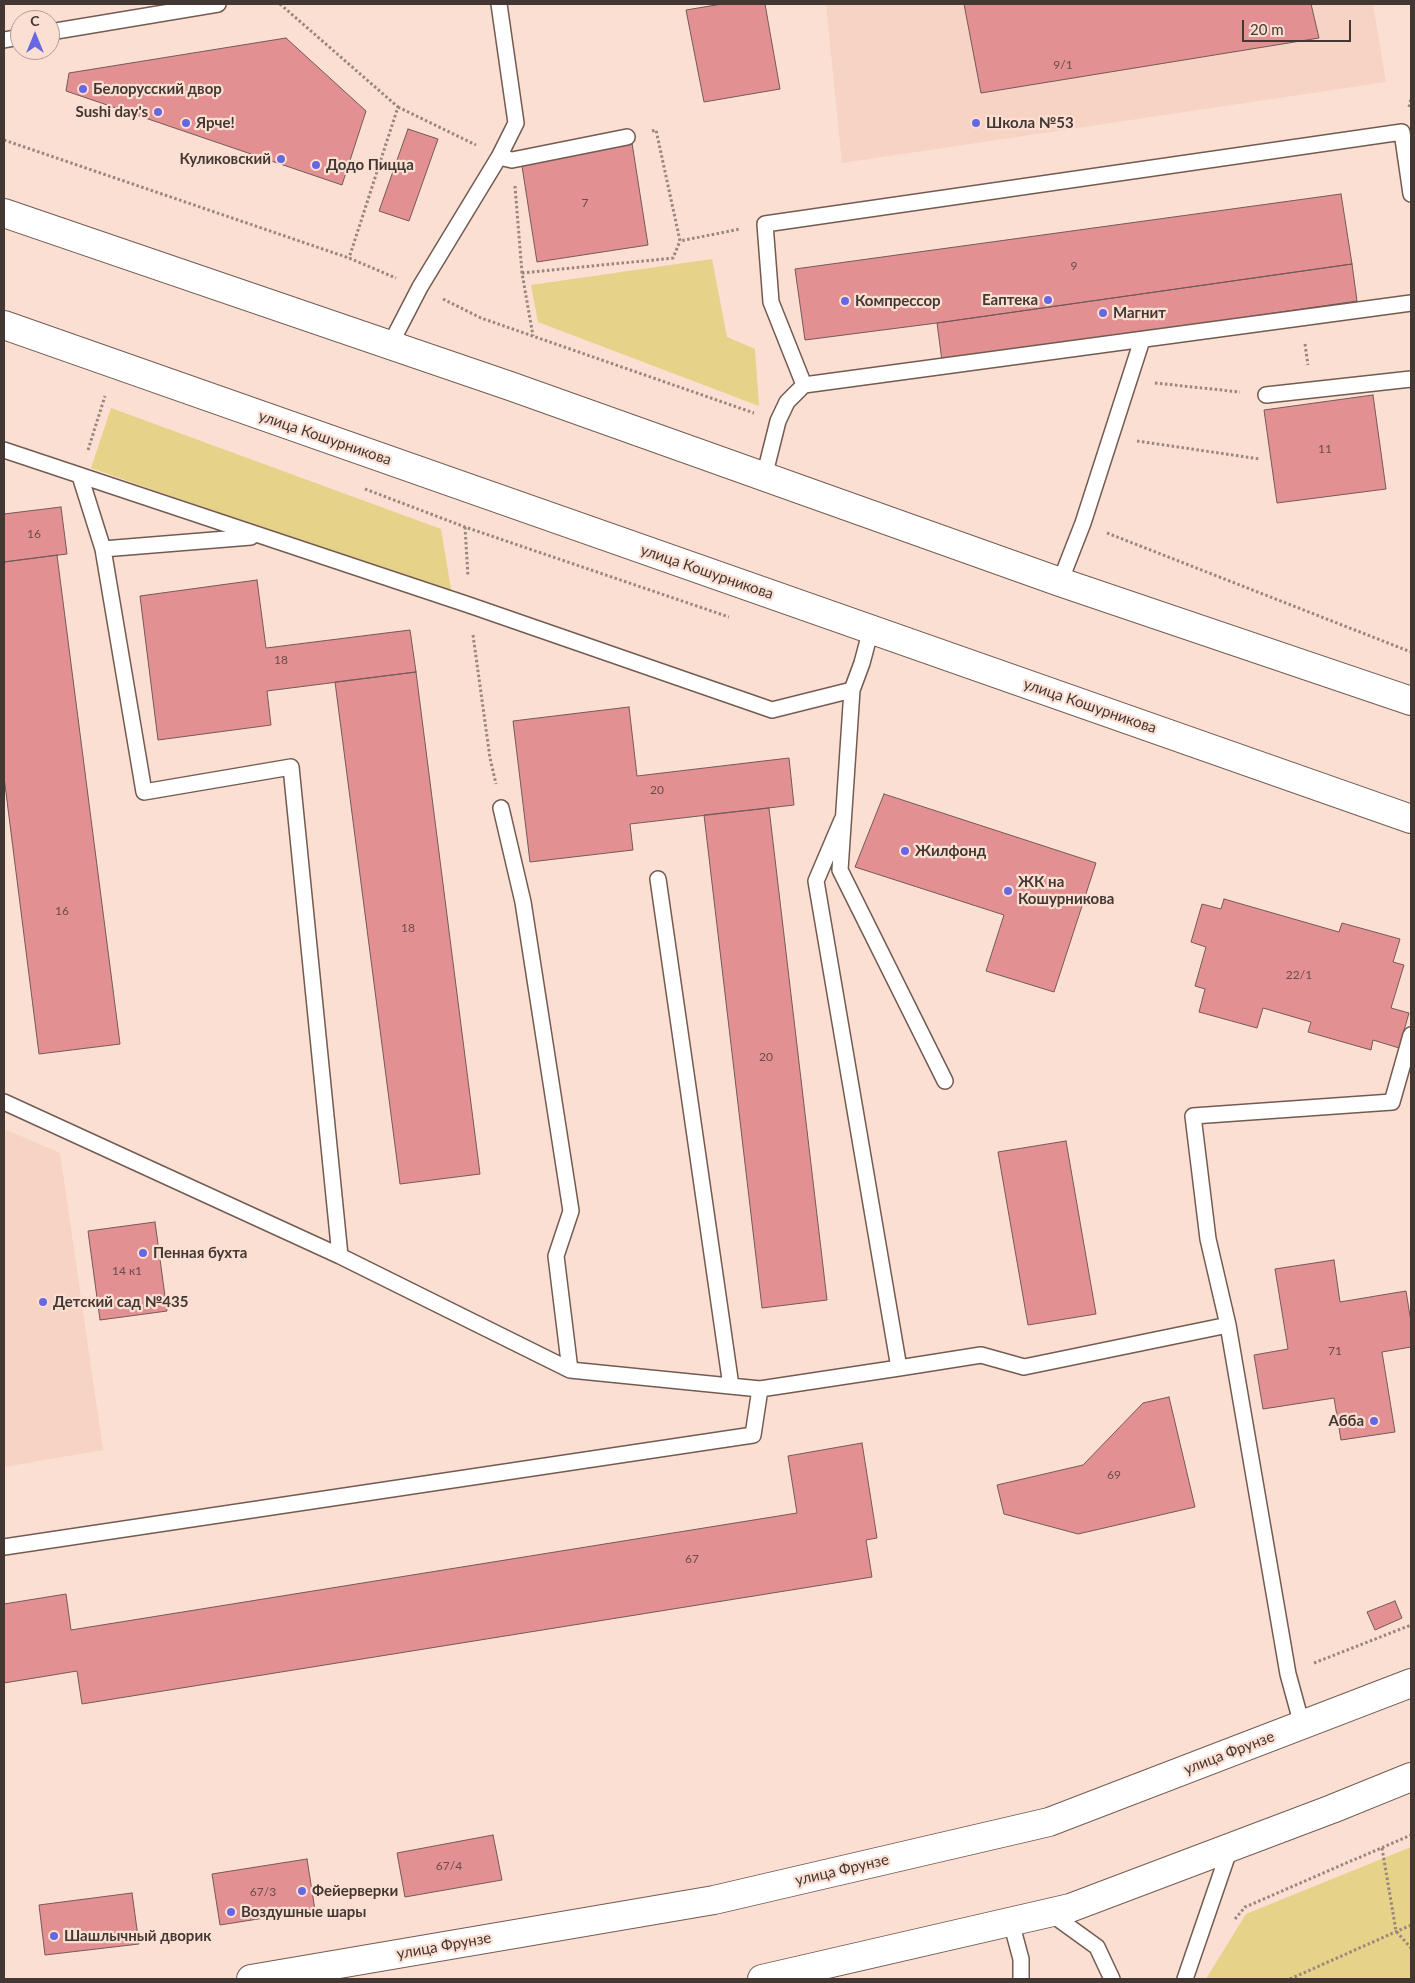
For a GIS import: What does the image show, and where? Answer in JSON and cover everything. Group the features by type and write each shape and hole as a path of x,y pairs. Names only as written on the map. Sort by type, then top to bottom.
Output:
{"main road":[{"path":"4,213 390,345 1060,582 1411,701"},
{"name":"улица Кошурникова","path":"4,325 1411,819"},
{"name":"улица Фрунзе","path":"252,1979 714,1900 1049,1822 1411,1683"},
{"path":"762,1979 1070,1908 1411,1777"}],"lane":[{"path":"60,30 218,4"},
{"path":"390,345 420,287 506,158 516,123 499,4"},
{"path":"804,385 770,302 765,224 1402,132 1411,194"},
{"path":"506,158 628,137"},
{"path":"764,477 778,421 787,402 804,385 1411,304"},
{"path":"1060,582 1083,523 1142,340"},
{"path":"1266,395 1411,379"},
{"path":"4,450 469,605 772,710 852,690"},
{"path":"80,476 103,549 144,792 291,767 340,1256"},
{"path":"103,549 259,536"},
{"path":"871,629 862,663 852,690 840,870 945,1081"},
{"path":"501,808 523,902 570,1211 556,1256 570,1370"},
{"path":"842,820 816,881 899,1368"},
{"path":"658,879 731,1386"},
{"path":"1302,1725 1288,1674 1228,1325 1208,1239 1193,1116 1392,1102 1411,1035"},
{"path":"4,1102 340,1256 570,1370 760,1389 981,1355 1024,1367 1228,1325"},
{"path":"4,1547 753,1435 760,1389"},
{"path":"1185,1979 1230,1848"},
{"path":"1050,1913 1096,1947 1112,1979"},
{"path":"1011,1922 1021,1959 1021,1979"}],"path":[{"path":"280,4 398,107 506,158 533,337"},
{"path":"349,258 398,107"},
{"path":"522,273 673,258 680,241 656,130 628,137"},
{"path":"680,241 765,224"},
{"path":"1301,318 1312,390"},
{"path":"1130,380 1266,395"},
{"path":"80,476 106,393"},
{"path":"1110,438 1260,459"},
{"path":"1083,523 1411,652"},
{"path":"466,527 469,605 490,758"},
{"path":"1288,1674 1411,1625"},
{"path":"1234,1921 1245,1906 1411,1835"},
{"path":"1382,1848 1396,1932 1411,1948"},
{"path":"1290,1979 1411,1925"}],"shaded area":[{"name":"Школа №53","path":"826,4 1373,4 1386,82 842,163"},
{"path":"712,259 727,337 755,349 759,406 538,322 531,285"},
{"path":"111,408 441,529 452,595 91,468"},
{"name":"Детский сад №435","path":"4,1129 60,1153 103,1450 4,1467"},
{"path":"1411,1847 1411,1979 1206,1979 1246,1914"}],"building":[{"path":"722,4 765,4 780,89 704,102 686,10"},
{"path":"964,4 1311,4 1319,38 981,93"},
{"path":"286,38 366,111 342,185 66,91 69,73"},
{"path":"408,129 438,139 409,221 379,211"},
{"path":"632,143 648,245 537,262 521,160"},
{"path":"1341,194 1352,264 805,340 795,269"},
{"path":"1352,264 1357,301 942,361 937,323"},
{"path":"1373,395 1386,489 1277,503 1264,410"},
{"path":"61,507 67,554 4,562 4,514"},
{"path":"57,555 120,1044 39,1054 4,777 4,562"},
{"path":"257,580 266,648 410,630 416,672 267,691 271,725 158,740 140,596"},
{"path":"416,672 480,1174 400,1184 335,682"},
{"path":"629,707 637,776 789,758 794,805 630,824 633,850 530,862 513,721"},
{"name":"ЖК на Кошурникова","path":"884,794 1096,863 1054,992 986,971 1004,915 855,867"},
{"path":"769,808 827,1300 762,1308 704,815"},
{"path":"1224,899 1339,932 1342,923 1400,939 1393,962 1404,965 1391,1008 1409,1013 1399,1048 1373,1040 1371,1050 1308,1032 1311,1022 1263,1008 1257,1028 1199,1012 1205,989 1195,986 1206,947 1191,942 1202,904 1221,909"},
{"path":"1066,1141 1096,1314 1028,1325 998,1152"},
{"path":"155,1222 167,1311 100,1320 88,1231"},
{"path":"1334,1260 1340,1302 1406,1291 1411,1322 1411,1347 1382,1352 1395,1432 1341,1440 1334,1398 1263,1409 1254,1355 1288,1349 1275,1269"},
{"path":"1169,1397 1195,1507 1078,1534 1004,1514 997,1485 1083,1465 1143,1403"},
{"path":"862,1443 877,1538 866,1540 872,1577 82,1704 77,1671 4,1683 4,1604 66,1594 71,1630 797,1513 788,1456"},
{"path":"1395,1601 1402,1618 1375,1630 1367,1612"},
{"path":"493,1835 502,1880 405,1897 397,1853"},
{"path":"307,1859 315,1910 220,1925 212,1874"},
{"path":"132,1893 139,1944 45,1955 39,1905"}],"place":[{"name":"Белорусский двор","path":"83,89"},
{"name":"Sushi day's","path":"158,112"},
{"name":"Ярче!","path":"186,123"},
{"name":"Школа №53","path":"976,123"},
{"name":"Куликовский","path":"281,159"},
{"name":"Додо Пицца","path":"316,165"},
{"name":"Еаптека","path":"1048,300"},
{"name":"Компрессор","path":"845,301"},
{"name":"Магнит","path":"1103,313"},
{"name":"Жилфонд","path":"905,851"},
{"name":"ЖК на Кошурникова","path":"1008,891"},
{"name":"Пенная бухта","path":"143,1253"},
{"name":"Детский сад №435","path":"43,1302"},
{"name":"Абба","path":"1374,1421"},
{"name":"Фейерверки","path":"302,1891"},
{"name":"Воздушные шары","path":"231,1912"},
{"name":"Шашлычный дворик","path":"54,1936"}]}
